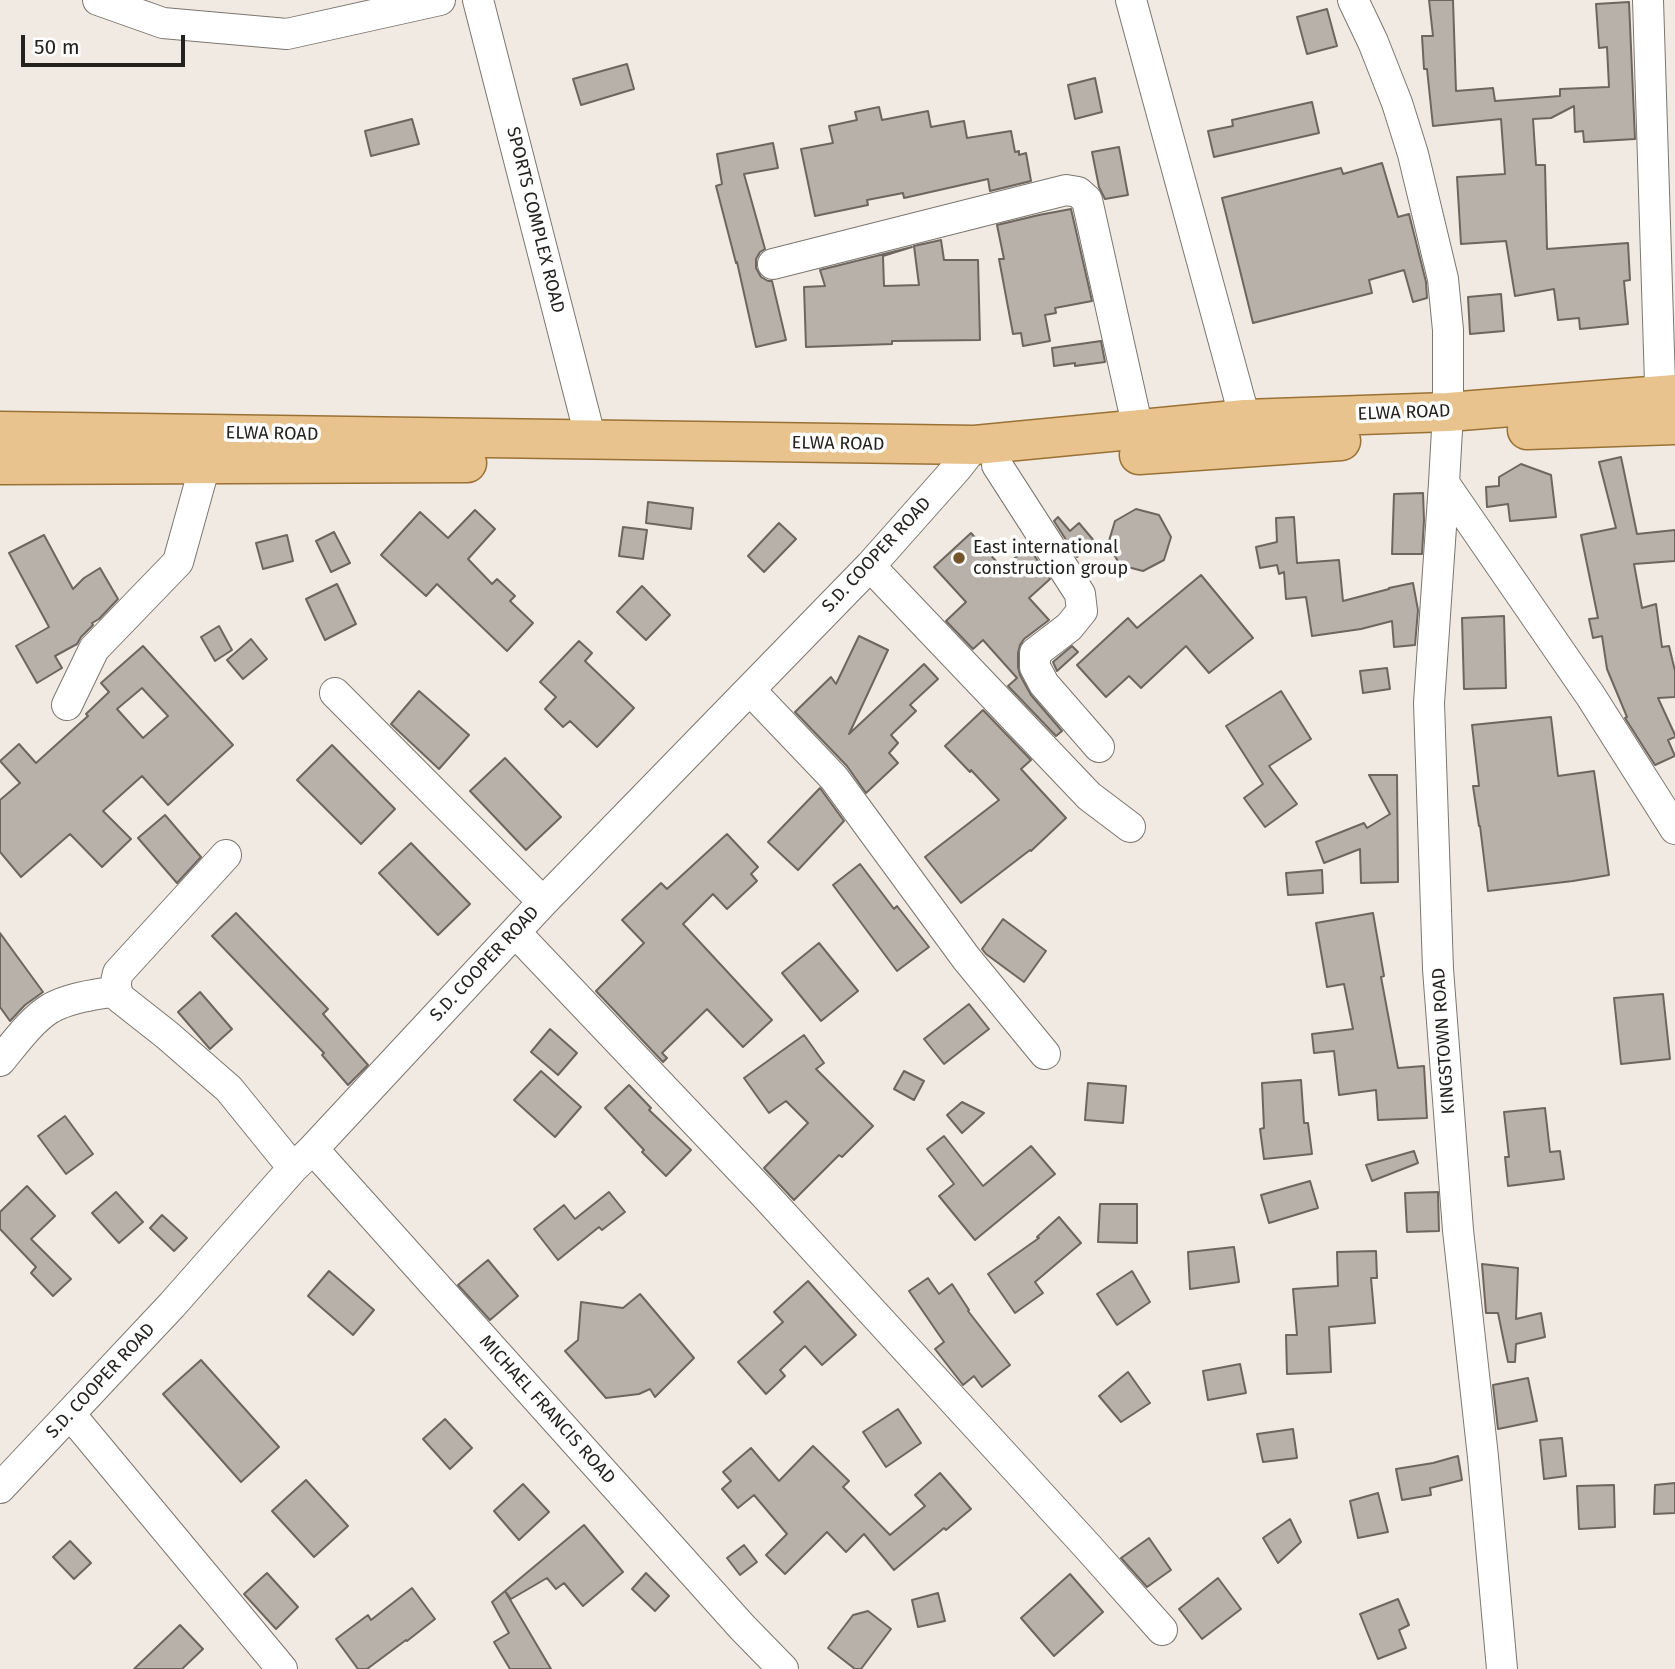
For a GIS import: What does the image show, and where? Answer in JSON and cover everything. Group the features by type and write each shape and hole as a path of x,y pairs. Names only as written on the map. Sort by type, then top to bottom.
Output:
{"main road":[{"name":"ELWA ROAD","path":"0,465 976,459 1447,422 1668,410"},
{"name":"ELWA ROAD","path":"0,430 591,440 976,459 1138,429 1245,419 1447,422"}],"street":[{"path":"98,0 163,23 287,34 440,0"},
{"name":"SPORTS COMPLEX ROAD","path":"478,0 591,440"},
{"path":"1131,0 1245,419"},
{"name":"KINGSTOWN ROAD","path":"1353,0 1397,103 1413,154 1443,279 1448,330 1444,484 1429,703 1438,969 1458,1230 1483,1457 1502,1669"},
{"path":"1648,0 1668,410"},
{"path":"773,264 1066,190 1078,191 1087,200 1138,429"},
{"path":"976,459 1080,594 1082,611 1069,628 1035,653 1035,667 1044,684 1099,747"},
{"name":"S.D. COOPER ROAD","path":"0,1488 543,902 976,459"},
{"path":"67,705 94,649 177,562 205,465"},
{"path":"1444,484 1590,695 1675,829"},
{"path":"870,566 1088,796 1130,827"},
{"path":"750,690 834,778 966,958 1045,1054"},
{"path":"335,693 543,902"},
{"path":"0,1060 50,1008 70,1000 117,991 115,982 118,974 226,855"},
{"path":"515,932 765,1195 1162,1630"},
{"name":"MICHAEL FRANCIS ROAD","path":"117,991 120,998 229,1089 303,1159 783,1669"},
{"path":"70,1414 282,1669"}],"building":[{"path":"1429,0 1453,0 1456,91 1493,88 1495,101 1560,96 1560,89 1609,87 1607,47 1599,48 1596,4 1629,2 1635,139 1584,142 1583,131 1575,132 1574,106 1551,118 1533,119 1536,165 1545,165 1547,249 1628,243 1630,280 1624,281 1628,324 1580,329 1579,318 1558,320 1554,289 1515,296 1506,241 1461,244 1457,177 1505,174 1501,119 1433,126 1422,36 1433,36"},
{"path":"1327,9 1337,46 1307,54 1297,17"},
{"path":"627,64 634,89 581,105 573,79"},
{"path":"1095,78 1102,112 1075,119 1068,85"},
{"path":"1312,102 1319,133 1214,157 1208,131 1233,126 1232,120"},
{"path":"879,107 882,120 928,111 931,127 964,121 967,138 1011,131 1015,152 1019,151 1019,155 1026,153 1031,181 990,191 988,179 904,198 903,193 867,200 868,205 815,216 801,149 833,143 829,126 857,120 855,112"},
{"path":"412,119 419,144 371,156 365,131"},
{"path":"773,143 778,168 744,174 765,249 756,259 756,268 761,277 772,281 786,340 756,347 716,186 722,184 717,154"},
{"path":"1119,147 1128,195 1105,199 1099,187 1092,152"},
{"path":"1382,163 1398,217 1409,214 1426,282 1427,298 1413,302 1404,270 1369,280 1372,293 1253,323 1222,198 1341,168 1343,174"},
{"path":"1071,209 1092,301 1055,308 1056,313 1045,315 1050,341 1023,346 1021,333 1013,334 999,259 1004,259 997,225"},
{"path":"941,240 944,260 978,260 980,340 892,341 892,344 806,347 804,287 825,286 820,270 912,247 883,256 884,286 919,285 914,246"},
{"path":"1501,294 1504,331 1470,334 1468,297"},
{"path":"1101,341 1105,362 1054,366 1052,348"},
{"path":"1621,457 1637,534 1675,530 1675,561 1634,564 1642,608 1656,604 1662,647 1669,646 1675,671 1675,697 1658,698 1675,735 1668,740 1675,756 1655,765 1625,718 1627,717 1607,669 1602,636 1593,638 1589,619 1598,618 1581,535 1616,528 1599,462"},
{"path":"1521,464 1551,475 1556,517 1510,521 1508,504 1487,507 1486,487 1499,486 1499,477"},
{"path":"1423,493 1422,554 1392,554 1394,494"},
{"path":"648,502 693,508 691,529 646,523"},
{"path":"1136,509 1159,515 1171,537 1164,560 1143,571 1120,565 1108,544 1115,521"},
{"path":"475,510 495,529 468,559 492,584 497,579 515,596 510,601 533,623 507,651 437,584 426,596 381,555 420,512 448,538"},
{"path":"1058,517 1070,531 1079,523 1095,542 1077,557 1054,521"},
{"path":"1294,517 1297,563 1339,560 1343,601 1413,583 1418,610 1415,645 1394,647 1392,621 1361,629 1312,636 1306,597 1286,599 1284,572 1279,574 1277,565 1260,568 1256,547 1277,542 1276,518"},
{"path":"779,523 796,539 764,572 748,556"},
{"path":"623,527 647,530 643,559 619,556"},
{"path":"334,532 350,563 331,572 316,541"},
{"path":"971,533 1003,569 1028,546 1050,579 1029,598 1049,620 1020,645 1018,667 1031,695 1062,731 1056,736 1008,686 1017,678 983,640 973,649 946,621 966,602 934,567"},
{"path":"44,535 73,589 100,568 118,599 92,623 77,644 55,656 62,668 37,683 16,646 49,627 9,553"},
{"path":"287,535 293,561 263,569 256,543"},
{"path":"1201,575 1253,638 1209,673 1186,646 1141,688 1129,676 1106,697 1077,665 1128,618 1137,628"},
{"path":"337,584 356,624 325,640 306,599"},
{"path":"642,586 670,615 646,640 617,612"},
{"path":"1504,616 1506,688 1464,689 1462,618"},
{"path":"219,626 232,650 215,661 201,637"},
{"path":"859,636 888,650 849,734 924,664 938,679 910,705 916,711 891,735 898,743 889,753 898,763 866,793 847,766 795,712 831,677 836,684"},
{"path":"251,639 267,659 243,679 227,660"},
{"path":"579,641 592,653 585,661 634,708 597,747 570,721 563,727 545,709 556,697 540,682"},
{"path":"143,646 233,745 168,805 142,776 103,811 131,839 102,867 70,834 21,877 0,852 0,800 20,783 0,761 19,744 36,763 88,716 86,714 109,692 101,683","holes":["142,688 168,716 143,738 117,709"]},
{"path":"1072,646 1078,652 1057,671 1053,662"},
{"path":"1387,668 1390,689 1363,693 1360,671"},
{"path":"419,691 469,735 439,769 391,724"},
{"path":"1281,691 1311,739 1269,766 1297,804 1265,827 1244,798 1263,784 1226,726"},
{"path":"983,710 1031,760 1021,769 1066,818 1031,851 961,903 925,857 999,800 945,746"},
{"path":"1551,717 1558,776 1594,771 1609,875 1488,891 1473,786 1479,786 1472,725"},
{"path":"332,745 395,809 361,844 297,780"},
{"path":"505,758 561,817 526,850 470,791"},
{"path":"1369,775 1397,775 1398,882 1361,883 1360,849 1324,863 1316,842 1364,823 1367,828 1390,814"},
{"path":"820,788 844,821 798,870 768,842"},
{"path":"165,815 201,857 177,883 138,838"},
{"path":"727,834 758,867 751,874 757,881 727,909 713,894 683,924 772,1020 743,1047 707,1009 662,1053 667,1058 663,1062 596,991 644,943 622,920 661,883 667,889"},
{"path":"411,843 470,904 438,935 379,873"},
{"path":"860,864 894,909 897,906 929,947 897,971 833,885"},
{"path":"1322,870 1323,893 1288,895 1286,873"},
{"path":"236,913 328,1009 323,1014 368,1065 348,1085 322,1055 324,1053 212,936"},
{"path":"1373,913 1384,976 1381,977 1398,1068 1424,1066 1427,1118 1378,1120 1376,1090 1339,1095 1334,1051 1314,1053 1312,1034 1353,1029 1344,984 1327,987 1316,923"},
{"path":"1003,919 1046,951 1024,982 982,949"},
{"path":"0,933 43,992 25,1005 10,1021 0,1007"},
{"path":"819,943 858,991 821,1021 782,973"},
{"path":"200,992 232,1029 210,1049 178,1012"},
{"path":"1663,994 1670,1059 1621,1064 1614,998"},
{"path":"969,1004 989,1029 944,1064 924,1039"},
{"path":"550,1029 577,1053 558,1075 531,1052"},
{"path":"804,1035 824,1063 816,1069 873,1126 794,1200 764,1168 808,1123 786,1101 769,1113 744,1078"},
{"path":"541,1071 581,1107 555,1137 514,1100"},
{"path":"904,1071 924,1081 914,1100 894,1089"},
{"path":"1301,1080 1304,1123 1308,1123 1312,1154 1264,1159 1260,1129 1264,1128 1262,1083"},
{"path":"1088,1083 1126,1086 1123,1123 1085,1120"},
{"path":"629,1085 651,1108 649,1110 691,1150 666,1176 605,1108"},
{"path":"962,1102 984,1113 962,1133 947,1115"},
{"path":"1545,1108 1550,1152 1560,1151 1564,1179 1508,1186 1505,1157 1509,1157 1504,1112"},
{"path":"65,1116 93,1154 66,1174 38,1136"},
{"path":"944,1136 983,1186 1031,1146 1055,1174 975,1240 939,1196 954,1184 927,1149"},
{"path":"1414,1151 1418,1163 1372,1181 1366,1165"},
{"path":"1310,1181 1318,1208 1269,1223 1261,1195"},
{"path":"27,1186 55,1216 31,1239 71,1279 53,1296 31,1273 36,1267 0,1229 0,1212"},
{"path":"116,1192 143,1222 119,1243 92,1213"},
{"path":"609,1192 625,1212 602,1230 599,1227 558,1260 534,1229 564,1205 575,1219"},
{"path":"1438,1192 1439,1231 1407,1232 1405,1193"},
{"path":"1100,1204 1137,1204 1137,1243 1098,1242"},
{"path":"162,1215 187,1238 174,1251 150,1228"},
{"path":"1059,1217 1081,1243 1035,1282 1043,1293 1015,1313 988,1274 1039,1238 1037,1237"},
{"path":"1234,1247 1239,1282 1190,1289 1188,1252"},
{"path":"1376,1251 1377,1278 1371,1278 1375,1323 1329,1327 1331,1372 1287,1374 1286,1335 1297,1335 1293,1289 1338,1286 1337,1252"},
{"path":"488,1260 518,1296 490,1320 458,1285"},
{"path":"1482,1264 1518,1268 1516,1319 1541,1313 1545,1337 1516,1344 1515,1362 1508,1362 1498,1313 1486,1313"},
{"path":"329,1271 374,1310 353,1335 308,1296"},
{"path":"1132,1271 1150,1302 1117,1325 1097,1294"},
{"path":"928,1278 939,1294 952,1284 968,1311 1010,1365 982,1387 974,1376 963,1385 935,1349 944,1342 909,1291"},
{"path":"808,1281 856,1335 822,1365 805,1346 780,1370 785,1376 766,1394 738,1362 783,1322 774,1312"},
{"path":"640,1294 694,1358 655,1397 650,1389 639,1394 606,1398 565,1351 578,1340 581,1302 623,1308"},
{"path":"201,1360 279,1447 241,1482 163,1394"},
{"path":"1240,1364 1246,1393 1208,1400 1203,1371"},
{"path":"1128,1372 1150,1403 1121,1422 1099,1396"},
{"path":"1528,1378 1537,1421 1498,1429 1493,1385"},
{"path":"898,1409 921,1443 886,1467 863,1432"},
{"path":"445,1419 472,1448 450,1469 423,1439"},
{"path":"1293,1429 1297,1458 1263,1462 1257,1434"},
{"path":"1562,1438 1566,1476 1544,1479 1540,1440"},
{"path":"813,1446 849,1481 843,1487 890,1535 925,1506 915,1495 940,1473 971,1509 894,1570 864,1534 846,1552 827,1532 785,1574 766,1555 787,1534 754,1495 738,1508 722,1489 731,1481 723,1472 751,1448 779,1481"},
{"path":"1458,1456 1462,1480 1430,1488 1431,1495 1402,1500 1396,1469"},
{"path":"306,1480 348,1526 314,1557 272,1511"},
{"path":"1675,1483 1675,1513 1654,1514 1655,1485"},
{"path":"523,1484 549,1512 519,1540 494,1511"},
{"path":"1614,1485 1615,1527 1579,1529 1577,1486"},
{"path":"1378,1493 1388,1532 1358,1538 1350,1501"},
{"path":"1290,1519 1301,1542 1278,1563 1263,1538"},
{"path":"584,1525 623,1572 583,1606 564,1583 556,1589 547,1578 511,1599 505,1591"},
{"path":"1149,1538 1171,1570 1147,1587 1121,1558"},
{"path":"70,1541 91,1563 74,1579 53,1557"},
{"path":"744,1545 757,1562 740,1575 727,1558"},
{"path":"267,1573 298,1607 276,1629 244,1594"},
{"path":"646,1573 669,1596 655,1611 632,1589"},
{"path":"1070,1574 1103,1612 1054,1656 1021,1618"},
{"path":"1218,1578 1241,1609 1202,1639 1179,1609"},
{"path":"412,1588 435,1619 367,1669 358,1669 336,1639 368,1615 371,1620"},
{"path":"505,1591 551,1669 510,1669 494,1642 509,1633 492,1602"},
{"path":"938,1593 945,1621 918,1627 912,1600"},
{"path":"1398,1599 1409,1625 1399,1630 1406,1648 1378,1659 1360,1614"},
{"path":"868,1611 891,1629 861,1669 855,1669 828,1648 853,1615"},
{"path":"180,1625 203,1649 182,1669 134,1669"}],"place":[{"name":"East international construction group","path":"959,558"}]}
